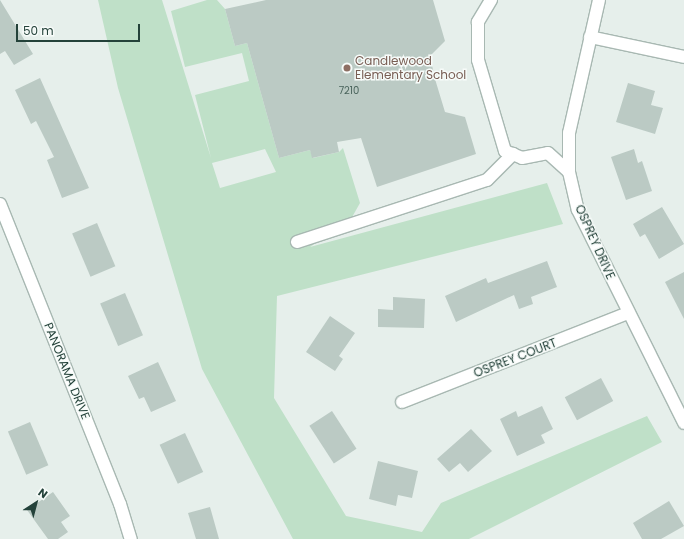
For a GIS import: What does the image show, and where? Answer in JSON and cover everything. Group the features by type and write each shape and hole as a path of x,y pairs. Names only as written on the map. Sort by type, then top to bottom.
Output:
{"street":[{"path":"491,0 478,22 478,60 505,151 522,158 548,153 569,172"},
{"name":"OSPREY DRIVE","path":"596,1 590,37 569,133 569,172 578,210 684,423"},
{"path":"590,37 684,57"},
{"path":"297,242 486,180 513,154"},
{"name":"PANORAMA DRIVE","path":"0,204 120,504 131,539"},
{"name":"OSPREY COURT","path":"402,402 628,313"}],"green space":[{"path":"98,0 162,0 211,158 195,95 249,81 242,53 185,67 171,11 207,0 217,0 225,9 235,46 247,43 279,158 310,150 313,158 339,152 343,148 360,203 351,219 310,247 547,183 563,224 277,296 274,398 346,516 422,532 441,503 647,416 662,442 469,539 293,539 202,369 118,88","holes":["265,149 276,172 220,188 212,163"]}],"building":[{"path":"0,0 33,54 14,65 5,51 0,54"},
{"path":"266,0 433,0 445,41 430,56 435,79 445,112 465,117 476,154 377,187 361,138 337,142 339,152 312,158 310,150 279,158 247,43 235,46 225,9"},
{"path":"40,78 89,188 62,198 47,160 54,157 36,121 31,124 15,90"},
{"path":"628,83 655,91 651,105 663,108 655,134 616,122"},
{"path":"634,149 638,163 642,161 652,191 626,200 611,157"},
{"path":"662,207 684,244 659,259 645,234 640,237 633,224"},
{"path":"97,223 115,266 91,277 72,234"},
{"path":"547,261 557,287 531,297 533,304 519,309 514,295 456,322 445,296 486,278 488,283"},
{"path":"684,272 684,319 665,282"},
{"path":"125,293 143,335 118,346 100,304"},
{"path":"393,297 425,299 424,328 378,327 378,309 393,310"},
{"path":"330,316 355,333 339,356 343,359 335,371 306,352"},
{"path":"158,362 176,401 151,412 144,397 139,399 128,376"},
{"path":"601,378 613,401 577,420 565,397"},
{"path":"542,406 553,429 541,435 545,443 517,456 500,419 516,411 518,417"},
{"path":"332,411 357,449 334,463 309,426"},
{"path":"30,422 48,465 26,475 8,431"},
{"path":"471,429 492,451 468,472 460,463 449,472 437,459"},
{"path":"185,433 203,472 178,484 160,445"},
{"path":"378,461 418,471 412,498 398,495 396,506 369,499"},
{"path":"53,492 70,516 61,522 68,532 58,539 48,539 27,510"},
{"path":"669,501 684,526 661,539 642,539 633,523"},
{"path":"210,507 219,539 196,539 188,513"}],"place":[{"name":"Candlewood Elementary School","path":"347,68"}]}
